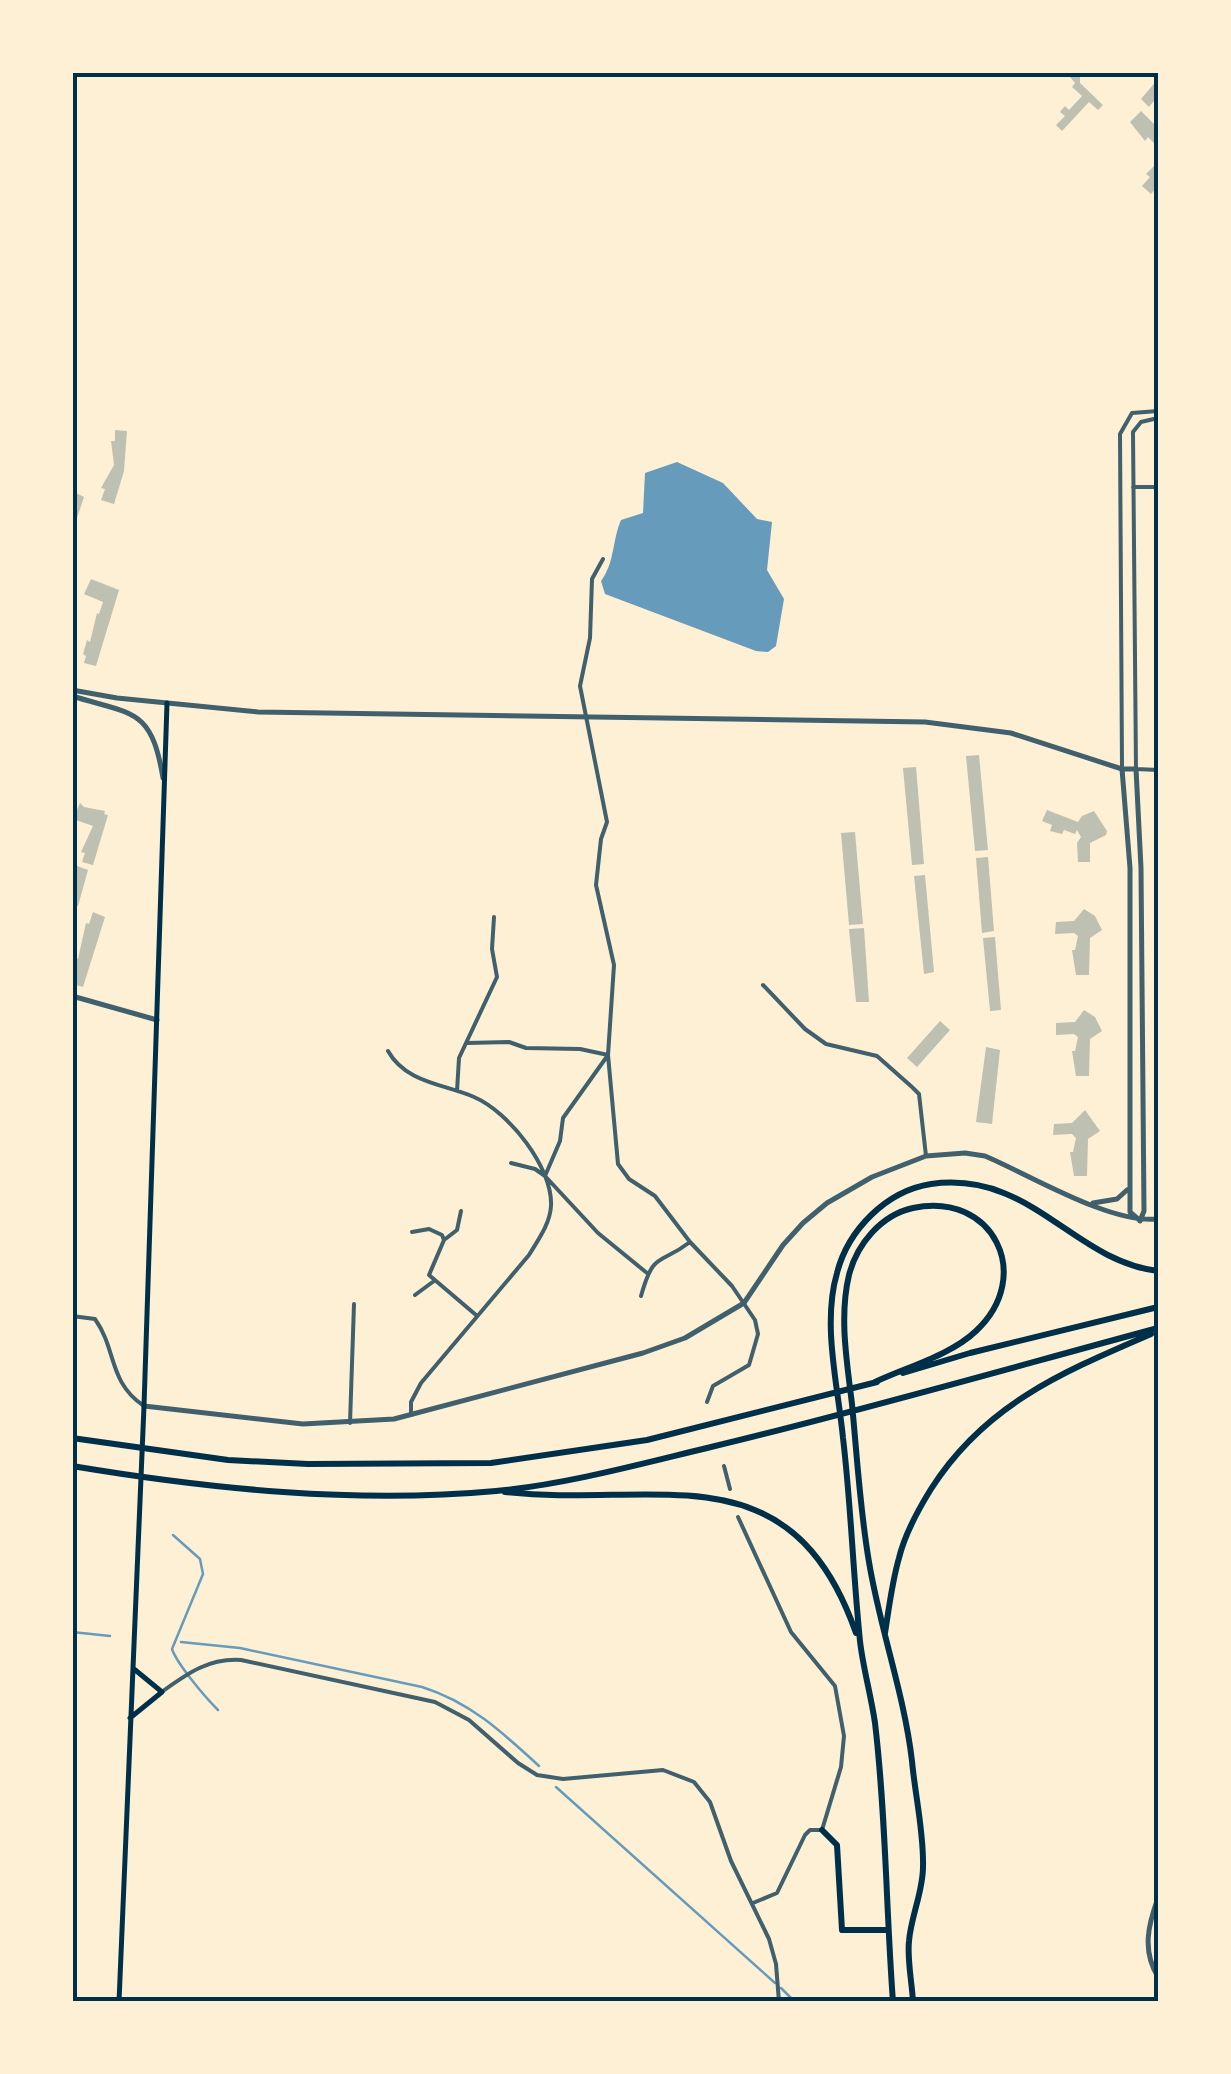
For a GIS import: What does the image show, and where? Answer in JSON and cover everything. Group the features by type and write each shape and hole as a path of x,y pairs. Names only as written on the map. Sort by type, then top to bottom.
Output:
{"highway":[{"path":"893,2002 883,1796 860,1644 832,1326 836,1272 859,1228 876,1210 926,1185 955,1182 984,1185 1037,1208 1094,1246 1144,1269 1158,1270"},
{"path":"875,1382 957,1345 976,1332 997,1306 1004,1262 991,1231 966,1211 936,1204 905,1210 879,1225 860,1246 845,1301 846,1348 869,1560 884,1639 904,1701 923,1866 909,1941 913,2002"},
{"path":"72,1438 172,1454 308,1464 491,1464 647,1440 798,1404 970,1353 1158,1306"},
{"path":"494,1491 622,1468 802,1425 1158,1329"},
{"path":"884,1639 899,1554 918,1509 965,1441 1027,1392 1158,1329"},
{"path":"72,1466 312,1493 674,1493 727,1499 788,1528 818,1556 843,1596 860,1644"},
{"path":"822,1830 837,1845 842,1930 888,1930"}],"main road":[{"path":"118,2002 144,1406 167,704"},
{"path":"130,1718 162,1692 132,1667"}],"street":[{"path":"1140,1221 1130,1212 1130,868 1122,769 1120,434 1132,414 1158,410"},
{"path":"1140,1221 1144,1211 1141,868 1136,769 1133,432 1141,422 1158,418"},
{"path":"1132,486 1158,487"},
{"path":"603,559 592,580 590,638 580,686 607,822 601,839 596,886 614,964 608,1055 618,1164 629,1179 655,1196 755,1320 758,1334 752,1358 744,1369 713,1386 707,1402"},
{"path":"72,693 258,712 941,723 1011,733 1122,769 1158,770"},
{"path":"72,693 132,712 145,723 158,748 164,782"},
{"path":"457,1091 459,1058 497,977 492,949 494,917"},
{"path":"764,985 805,1030 826,1044 877,1056 912,1086 919,1094 926,1156"},
{"path":"1130,986 1141,986"},
{"path":"72,996 156,1020"},
{"path":"467,1043 509,1042 526,1048 580,1049 608,1055"},
{"path":"388,1051 404,1070 492,1107 517,1131 545,1176 598,1233 647,1273"},
{"path":"411,1415 411,1402 421,1383 542,1234 551,1206 545,1176 560,1141 563,1118 608,1055"},
{"path":"72,1316 95,1319 117,1378 144,1406 274,1422 350,1423 411,1415 643,1353 684,1338 744,1303 783,1245 827,1204 872,1176 926,1156 986,1156 1114,1214 1140,1221 1158,1219"},
{"path":"511,1163 545,1176"},
{"path":"1088,1202 1103,1204 1117,1199 1126,1193 1130,1182"},
{"path":"461,1210 457,1230 444,1240 429,1270 434,1280 476,1315"},
{"path":"412,1232 429,1228 444,1240"},
{"path":"641,1296 647,1273 662,1255 678,1251 690,1242"},
{"path":"415,1295 434,1280"},
{"path":"350,1423 354,1304"},
{"path":"724,1466 730,1490"},
{"path":"738,1517 791,1632 825,1670 838,1697 844,1736 842,1767 822,1830 810,1830 805,1835 777,1893 754,1903"},
{"path":"162,1692 190,1672 216,1661 241,1660 435,1702 469,1720 528,1770 552,1778 648,1770 681,1774 703,1791 710,1802 731,1861 754,1903 769,1939 780,2002"},
{"path":"1158,1898 1148,1942 1150,1962 1158,1977"}],"water":[{"path":"677,462 723,483 757,519 772,522 767,570 784,599 776,646 768,652 756,651 605,594 601,581 621,520 643,513 645,473"}],"building":[{"path":"1066,72 1080,72 1080,83 1103,105 1098,110 1089,102 1062,131 1056,125 1065,116 1060,112 1065,106 1069,110 1082,96 1072,87 1075,83"},
{"path":"1158,79 1158,96 1149,107 1141,99"},
{"path":"1141,111 1158,128 1158,147 1148,137 1145,141 1130,122"},
{"path":"1154,166 1158,170 1158,186 1151,194 1142,186"},
{"path":"115,430 127,431 124,471 114,504 101,500 105,489 101,488 114,465 111,441 115,441"},
{"path":"72,491 84,497 73,530 72,530"},
{"path":"91,579 119,590 96,666 84,663 83,654 103,602 84,594"},
{"path":"979,755 988,850 975,851 966,756"},
{"path":"916,767 924,864 912,865 903,768"},
{"path":"80,803 108,815 93,865 82,862 85,853 81,852 93,826 73,819"},
{"path":"1047,810 1078,822 1094,811 1107,831 1090,843 1090,862 1078,862 1077,843 1081,837 1077,830 1075,834 1050,831 1052,825 1042,821"},
{"path":"855,832 863,924 849,925 841,833"},
{"path":"988,857 994,931 982,933 976,858"},
{"path":"77,866 88,870 78,906 72,904 72,879"},
{"path":"925,875 934,972 924,974 914,876"},
{"path":"1084,909 1095,916 1102,930 1090,938 1089,975 1076,975 1072,950 1078,936 1055,934 1056,922 1074,921"},
{"path":"93,912 105,917 83,987 72,984 72,967"},
{"path":"864,928 869,1002 856,1002 849,929"},
{"path":"995,937 1001,1010 990,1011 983,938"},
{"path":"1084,1010 1095,1017 1102,1031 1090,1039 1089,1076 1076,1076 1072,1051 1078,1037 1056,1035 1056,1023 1075,1022"},
{"path":"940,1021 950,1030 917,1067 907,1058"},
{"path":"986,1047 1000,1050 992,1124 976,1122"},
{"path":"1085,1110 1100,1131 1088,1139 1087,1176 1074,1176 1070,1152 1076,1138 1072,1134 1053,1135 1054,1124 1072,1123"}],"waterway":[{"path":"173,1535 200,1559 203,1574 172,1649 218,1710"},
{"path":"72,1632 110,1636"},
{"path":"181,1642 240,1648 422,1687 470,1710 539,1766"},
{"path":"556,1787 775,1983"},
{"path":"781,1988 795,2002"}]}
